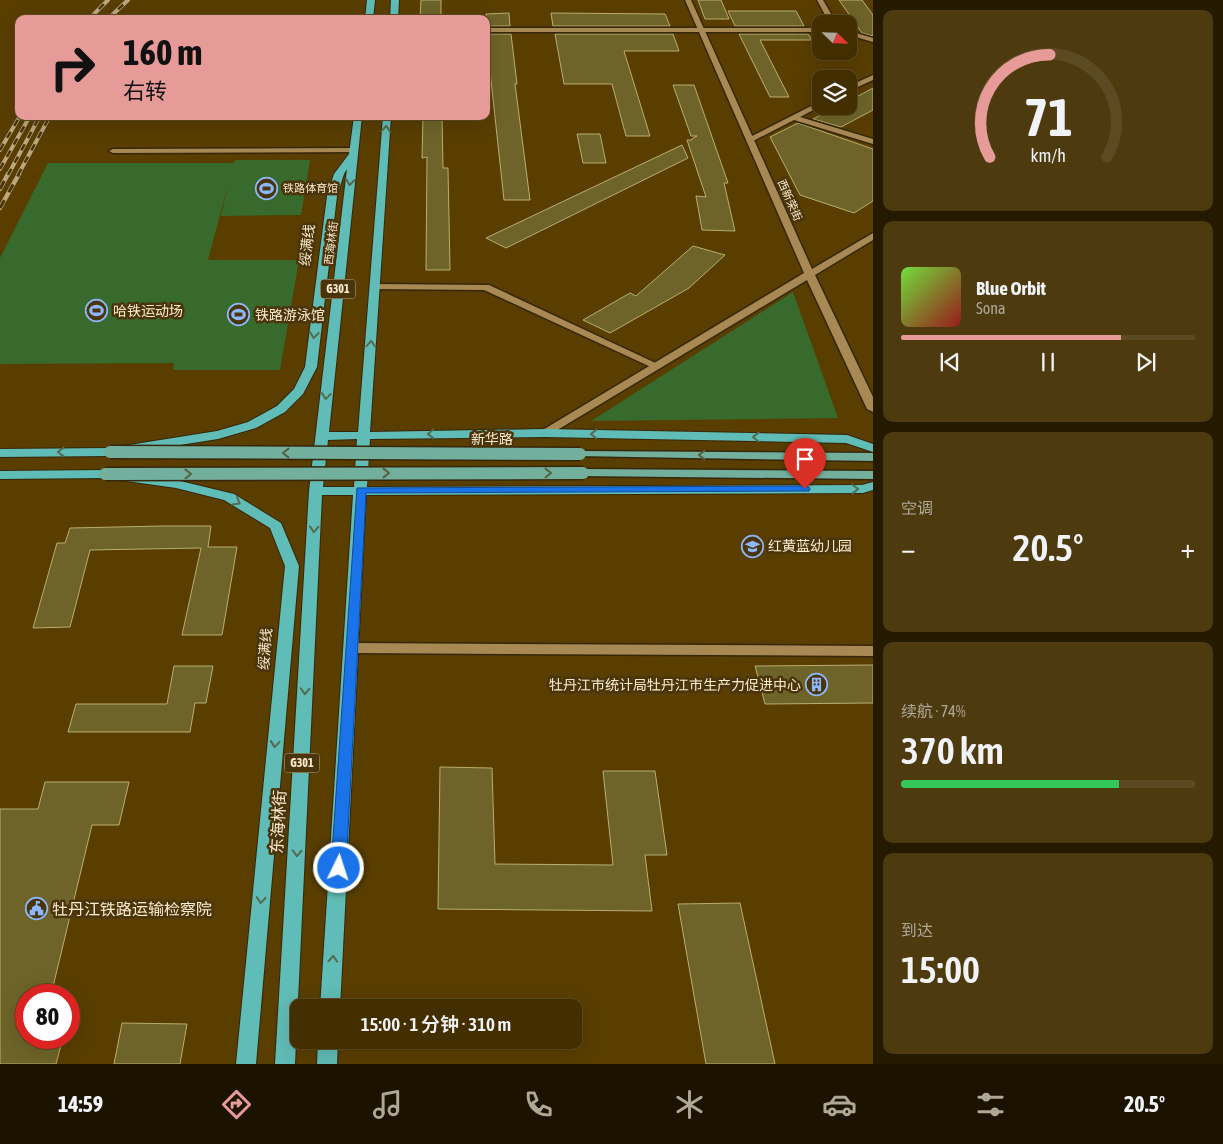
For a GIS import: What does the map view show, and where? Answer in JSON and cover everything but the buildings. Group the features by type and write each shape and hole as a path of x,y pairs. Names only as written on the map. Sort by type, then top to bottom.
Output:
{"highway":[{"path":"369,15 371,0"},
{"path":"394,15 395,0"},
{"name":"西海林街","path":"319,463 358,120"},
{"name":"G301","path":"331,999 360,490 387,120"},
{"name":"绥满线","path":"0,453 110,452 218,435 252,425 281,410 299,391 310,367 332,196 339,174 354,152"},
{"path":"321,436 545,433 848,439 873,448"},
{"name":"东海林街","path":"285,1064 319,463"},
{"name":"绥满线","path":"0,475 105,474 176,484 229,497 276,526 292,566 246,1064"},
{"path":"316,491 863,489 873,486"},
{"path":"327,1064 328,1049"}],"main road":[{"name":"新华路","path":"110,452 873,456"},
{"path":"105,474 583,473 873,475"}],"street":[{"name":"西新荣街","path":"688,0 810,275 873,409"},
{"path":"820,0 829,15"},
{"path":"490,30 812,30"},
{"path":"858,36 873,40"},
{"path":"857,85 873,77"},
{"path":"750,139 812,108"},
{"path":"793,117 873,142"},
{"path":"113,151 354,152"},
{"path":"545,433 873,236"},
{"path":"375,287 486,287 657,366"},
{"path":"352,648 873,651"}],"green space":[{"name":"哈铁运动场","path":"235,160 310,160 301,215 221,216 228,185 208,260 299,260 280,370 173,370 174,363 0,364 0,258 48,163 234,163"},
{"path":"793,292 838,418 591,421"}],"railway":[{"path":"93,15 108,0"},
{"path":"112,15 128,0"},
{"path":"0,150 18,120"},
{"path":"0,169 28,120"},
{"path":"8,175 38,120"},
{"path":"18,175 48,120"},
{"path":"0,189 8,174"},
{"path":"0,208 19,174"}],"place":[{"name":"铁路体育馆","path":"267,188"},
{"name":"哈铁运动场","path":"97,311"},
{"name":"铁路游泳馆","path":"239,315"},
{"name":"红黄蓝幼儿园","path":"752,546"},
{"name":"牡丹江市统计局牡丹江市生产力促进中心","path":"817,685"},
{"name":"牡丹江铁路运输检察院","path":"36,909"}],"route":[{"path":"339,868 360,490 805,489"}]}
